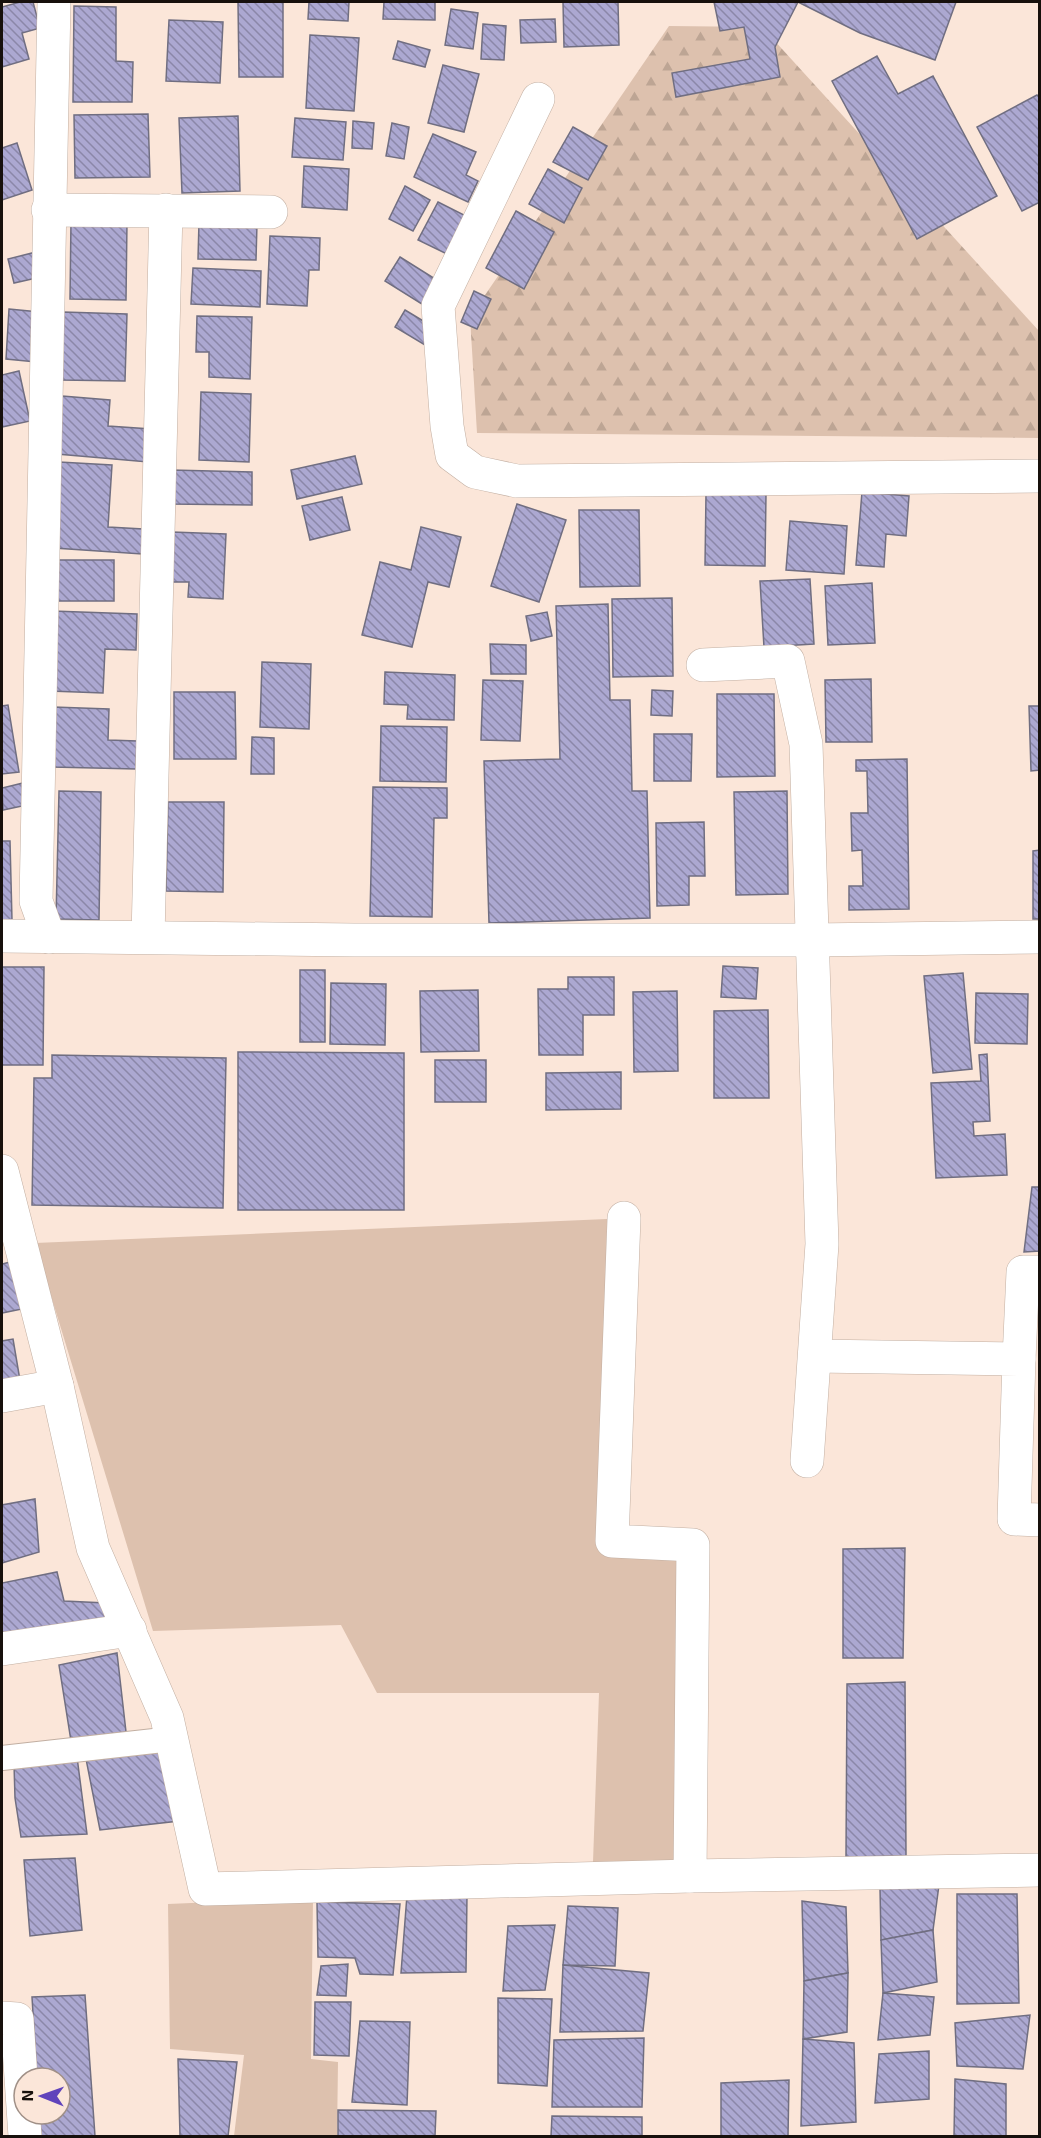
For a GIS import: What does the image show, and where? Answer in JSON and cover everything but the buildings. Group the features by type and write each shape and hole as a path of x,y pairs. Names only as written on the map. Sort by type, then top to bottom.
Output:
{"street":[{"path":"49,937 36,901 48,210 54,2"},
{"path":"538,99 438,306 447,426 452,455 475,472 517,481 1040,476"},
{"path":"48,210 272,212"},
{"path":"148,937 166,210"},
{"path":"703,665 788,661 806,744 822,1244 807,1461"},
{"path":"2,936 813,940 1040,937"},
{"path":"2,1171 57,1386 93,1548 168,1718 205,1889 690,1876 1040,1870"},
{"path":"624,1218 612,1541 693,1545 690,1876"},
{"path":"1040,1272 1023,1272 1018,1359 1014,1519 1040,1520"},
{"path":"815,1356 1018,1359"},
{"path":"2,1396 57,1386"},
{"path":"2,1648 129,1630"},
{"path":"2,2018 17,2019 25,2136"}],"lane":[{"path":"2,1758 172,1739"}],"green space":[{"path":"669,26 762,27 1039,331 1039,438 477,433 470,317"},
{"path":"607,1219 602,1555 679,1557 679,1864 593,1862 599,1693 377,1693 341,1625 153,1631 35,1243"},
{"path":"313,1898 311,2059 338,2062 337,2136 234,2136 244,2055 170,2049 168,1904"}]}
